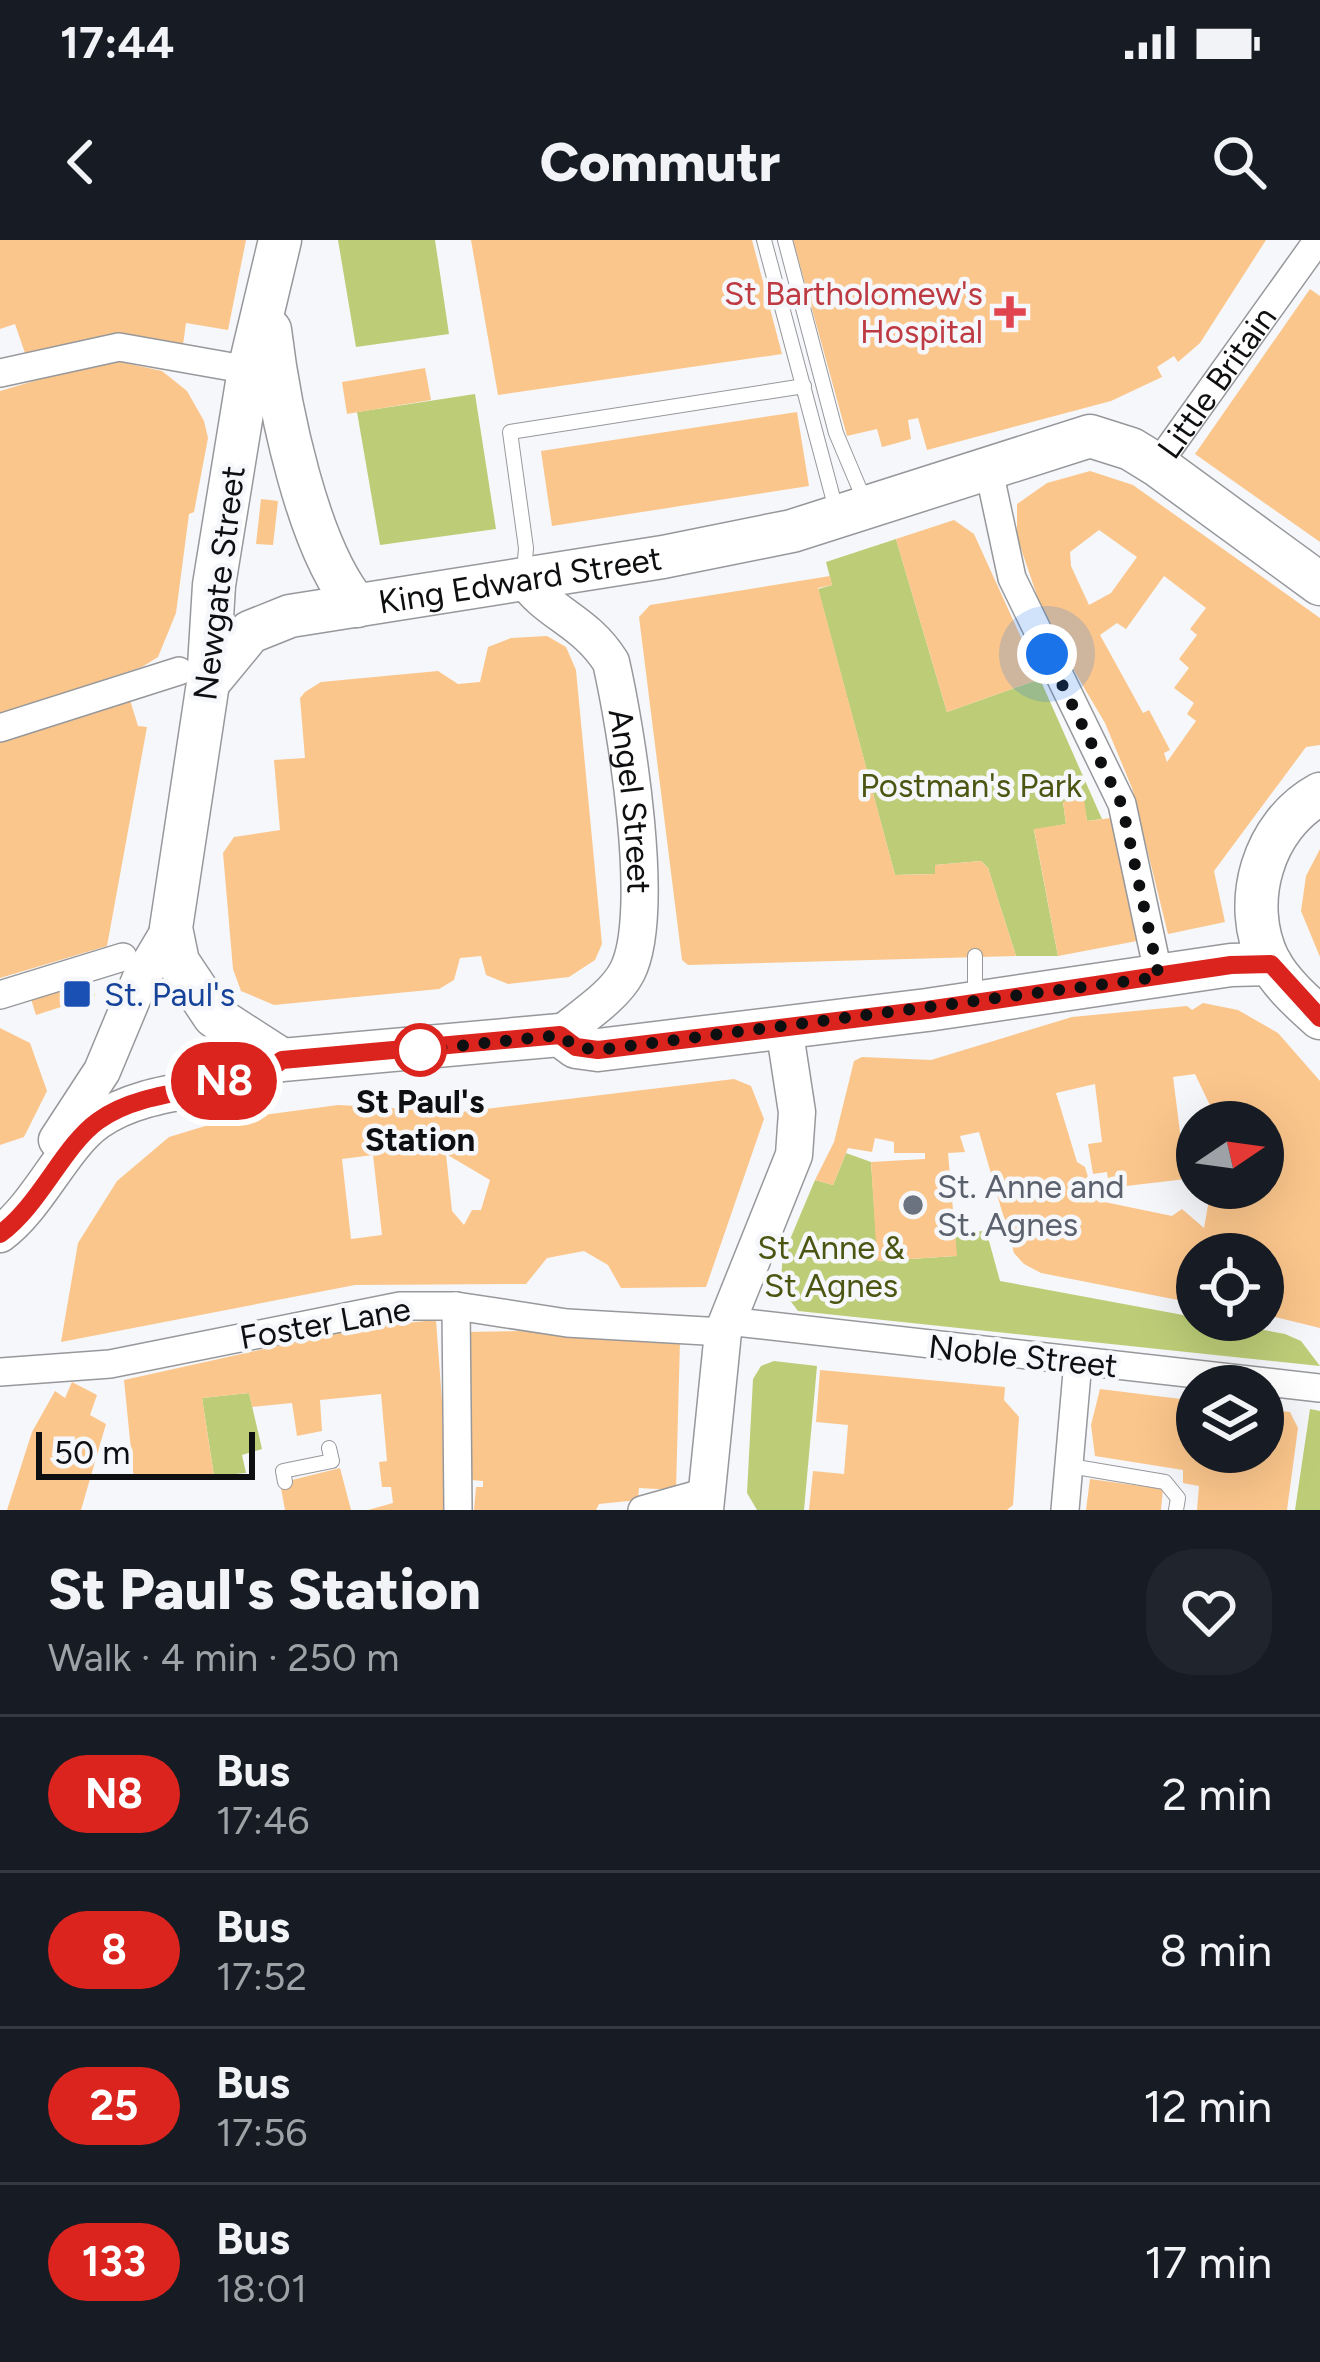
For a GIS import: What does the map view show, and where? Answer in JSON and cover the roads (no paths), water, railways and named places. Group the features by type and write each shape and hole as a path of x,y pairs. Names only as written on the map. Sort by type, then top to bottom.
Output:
{"main road":[{"name":"Newgate Street","path":"171,928 194,677 249,370 280,240"},
{"name":"King Edward Street","path":"267,307 279,404 326,553 357,606 663,557 853,512 988,466"},
{"name":"Little Britain","path":"988,466 1090,436 1131,449 1157,465"},
{"path":"1157,465 1238,533 1320,584"},
{"path":"194,677 250,632 290,616 357,606"},
{"path":"1320,794 1290,818 1266,853 1257,904 1258,931 1271,964 1320,1018"},
{"path":"171,928 178,962 206,1007 282,1060 560,1035 576,1047 598,1050 1271,964"}],"street":[{"name":"Little Britain","path":"1157,465 1309,243"},
{"path":"0,373 119,347 249,370"},
{"path":"988,466 1012,578 1122,805 1159,977"},
{"name":"Angel Street","path":"523,577 536,596 596,639 610,662 641,890 637,947 626,974 560,1035"},
{"path":"0,728 194,677"},
{"path":"0,1210 58,1139 102,1071 140,980 171,928"},
{"path":"0,994 123,957"},
{"path":"641,1510 706,1501 725,1326 794,1155 797,1112 784,1027"},
{"path":"0,1234 36,1199 95,1122 160,1094 264,1076 282,1060"},
{"path":"456,1306 458,1510"},
{"name":"Foster Lane","path":"0,1372 110,1364 368,1309 456,1306 567,1323 725,1326"},
{"name":"Noble Street","path":"725,1326 1318,1389"},
{"path":"1065,1510 1078,1361"}],"lane":[{"path":"764,240 804,386 853,512"},
{"path":"785,240 853,512"},
{"path":"523,577 526,548 510,432 804,386"},
{"path":"975,956 975,1001"},
{"path":"285,1482 283,1471 332,1461 329,1448"},
{"path":"1070,1466 1165,1482 1178,1498 1177,1510"}],"place":[{"name":"St Bartholomew's Hospital","path":"1010,312"},
{"name":"St. Paul's","path":"77,994"},
{"name":"St Paul's Station","path":"420,1050"},
{"name":"St. Anne and St. Agnes","path":"913,1205"}],"park label":[{"name":"Postman's Park","path":"971,785"},
{"name":"St Anne & St Agnes","path":"831,1266"}]}
